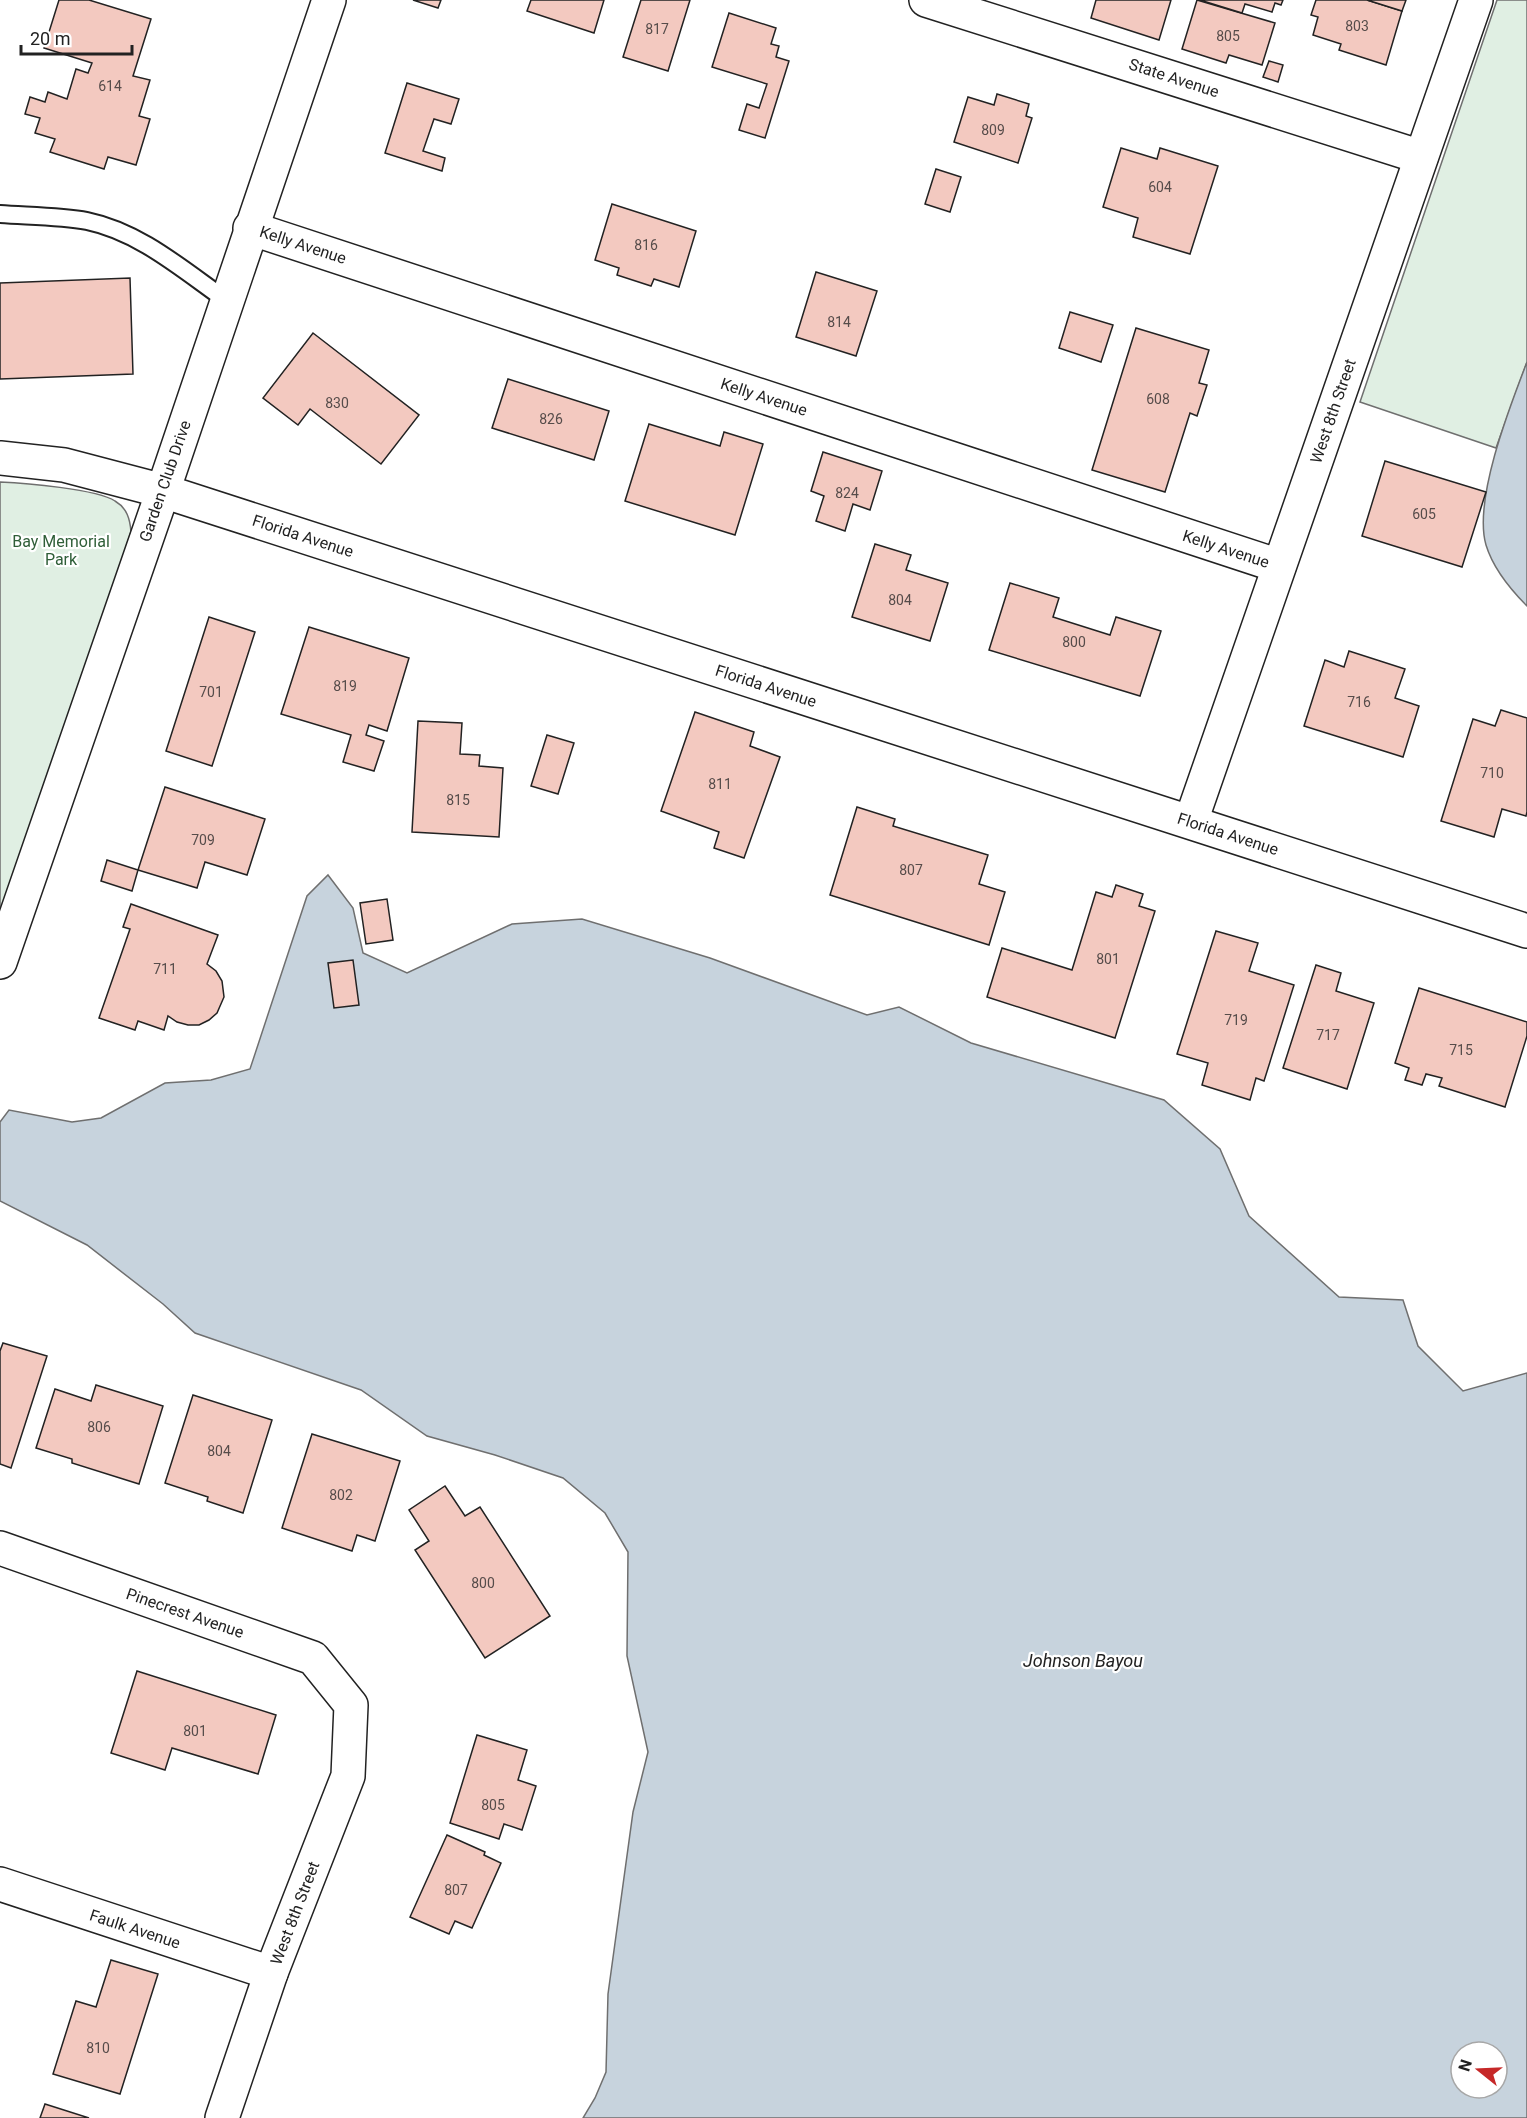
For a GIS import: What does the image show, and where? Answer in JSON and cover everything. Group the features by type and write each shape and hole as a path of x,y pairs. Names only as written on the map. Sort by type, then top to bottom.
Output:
{"street":[{"name":"Garden Club Drive","path":"0,962 329,0"},
{"name":"State Avenue","path":"926,0 1421,157"},
{"name":"West 8th Street","path":"1191,821 1476,0"},
{"name":"Kelly Avenue","path":"250,228 1279,566"},
{"name":"Florida Avenue","path":"0,458 64,465 163,490 1191,821 1527,932"},
{"name":"Pinecrest Avenue","path":"0,1548 313,1659 351,1705"},
{"name":"West 8th Street","path":"222,2118 271,1973 348,1776 351,1705"},
{"name":"Faulk Avenue","path":"0,1884 271,1973"}],"lane":[{"path":"0,214 87,221 129,235 156,250 226,300"}],"green space":[{"path":"1497,0 1527,0 1527,362 1496,448 1360,402"},
{"name":"Bay Memorial Park","path":"0,482 60,487 106,497 125,510 131,532 0,928"}],"water":[{"path":"1527,362 1527,606 1509,586 1493,562 1486,545 1483,526 1495,453"},
{"name":"Johnson Bayou","path":"328,875 353,908 363,953 407,973 512,924 582,919 710,958 867,1015 899,1007 971,1043 1164,1100 1220,1149 1249,1216 1339,1297 1403,1300 1418,1346 1463,1391 1527,1373 1527,2118 583,2118 606,2072 608,1994 633,1812 648,1752 627,1656 628,1552 605,1513 563,1478 495,1455 427,1436 361,1390 195,1333 163,1304 87,1245 0,1201 0,1122 9,1110 72,1122 101,1118 165,1083 211,1080 250,1069 307,896"}],"building":[{"path":"59,0 89,0 151,19 133,76 150,80 139,116 150,119 136,165 108,157 104,169 50,152 55,139 35,133 40,118 25,114 30,97 45,102 48,92 67,99 76,69 88,73 92,63 44,48"},
{"path":"413,0 441,0 438,8"},
{"path":"531,0 604,0 594,33 527,11"},
{"path":"641,0 690,0 668,71 623,57"},
{"path":"1096,0 1171,0 1159,40 1091,18"},
{"path":"1197,0 1275,23 1262,65 1229,55 1226,63 1182,49"},
{"path":"1200,0 1283,0 1281,5 1275,3 1272,12 1245,4 1242,13"},
{"path":"1316,0 1367,0 1402,11 1386,65 1339,50 1341,44 1313,35 1318,17 1311,15"},
{"path":"1367,0 1406,0 1402,11"},
{"path":"729,13 776,28 771,44 779,46 776,57 789,61 765,138 739,130 747,104 759,108 767,84 712,67"},
{"path":"1269,61 1283,65 1278,82 1263,77"},
{"path":"407,83 459,99 451,124 434,119 423,151 445,158 442,171 385,153"},
{"path":"997,94 1029,104 1026,116 1032,118 1018,163 954,142 968,97 994,105"},
{"path":"1121,148 1157,159 1160,148 1218,166 1190,254 1133,237 1138,218 1103,207"},
{"path":"936,169 961,177 950,212 925,204"},
{"path":"612,204 696,231 679,287 654,279 651,286 617,275 619,268 595,260"},
{"path":"816,272 877,291 856,356 796,337"},
{"path":"130,278 133,374 0,379 0,283"},
{"path":"1070,312 1113,325 1101,362 1059,348"},
{"path":"1136,328 1209,350 1199,383 1207,385 1197,416 1190,413 1165,492 1092,470"},
{"path":"313,333 419,415 381,464 310,409 298,425 263,398"},
{"path":"508,379 609,411 594,460 492,428"},
{"path":"649,424 720,446 724,432 763,444 735,535 625,501"},
{"path":"823,452 882,471 870,510 853,504 845,531 816,521 824,496 811,491"},
{"path":"1385,461 1486,492 1462,567 1362,536"},
{"path":"875,544 911,555 906,570 948,583 930,641 852,617"},
{"path":"1010,583 1059,598 1053,617 1110,635 1116,617 1161,631 1140,696 989,650"},
{"path":"209,617 255,632 212,766 166,751"},
{"path":"309,627 409,658 387,731 369,725 366,735 384,741 374,771 343,762 351,735 281,714"},
{"path":"1349,651 1405,669 1395,698 1419,706 1403,757 1304,726 1325,660 1344,667"},
{"path":"1501,710 1527,718 1527,812 1526,816 1502,809 1494,837 1441,821 1473,719 1495,726"},
{"path":"695,712 754,732 750,746 780,757 744,858 714,848 719,832 661,811"},
{"path":"418,721 462,723 460,754 480,755 479,766 503,768 499,837 412,832"},
{"path":"547,735 574,743 558,794 531,786"},
{"path":"165,787 265,819 247,875 205,862 197,888 138,870"},
{"path":"857,807 895,819 893,826 988,855 979,884 1005,892 989,945 830,895"},
{"path":"107,860 138,870 132,891 101,881"},
{"path":"1116,885 1143,894 1139,906 1155,911 1115,1038 987,997 1002,948 1072,970 1096,892 1112,897"},
{"path":"387,899 393,940 366,944 360,903"},
{"path":"131,904 218,935 207,964 216,971 222,981 224,997 217,1013 209,1020 199,1025 188,1025 168,1016 164,1030 138,1021 135,1030 99,1018 130,929 123,927"},
{"path":"1216,931 1258,943 1249,971 1294,985 1264,1081 1256,1078 1250,1100 1202,1085 1208,1063 1177,1054"},
{"path":"353,960 359,1005 334,1008 328,963"},
{"path":"1316,965 1341,973 1336,991 1374,1003 1347,1089 1283,1068"},
{"path":"1419,988 1527,1022 1527,1036 1505,1107 1439,1086 1442,1078 1426,1074 1422,1085 1405,1080 1409,1068 1395,1063"},
{"path":"3,1343 47,1356 11,1468 0,1464 0,1351"},
{"path":"96,1385 163,1406 139,1484 72,1463 72,1459 36,1448 55,1389 91,1401"},
{"path":"193,1395 272,1420 243,1513 207,1501 208,1497 165,1483"},
{"path":"312,1434 400,1461 375,1541 357,1535 352,1551 282,1528"},
{"path":"445,1486 465,1516 480,1507 550,1616 485,1658 415,1550 429,1541 409,1510"},
{"path":"137,1671 276,1715 258,1774 172,1748 165,1770 111,1753"},
{"path":"477,1735 527,1750 518,1780 536,1786 522,1830 504,1824 499,1839 450,1823"},
{"path":"447,1835 485,1852 484,1855 501,1863 472,1928 455,1921 449,1934 410,1917"},
{"path":"111,1960 158,1974 120,2094 53,2074 76,2001 96,2007"},
{"path":"45,2104 89,2118 40,2118"}]}
